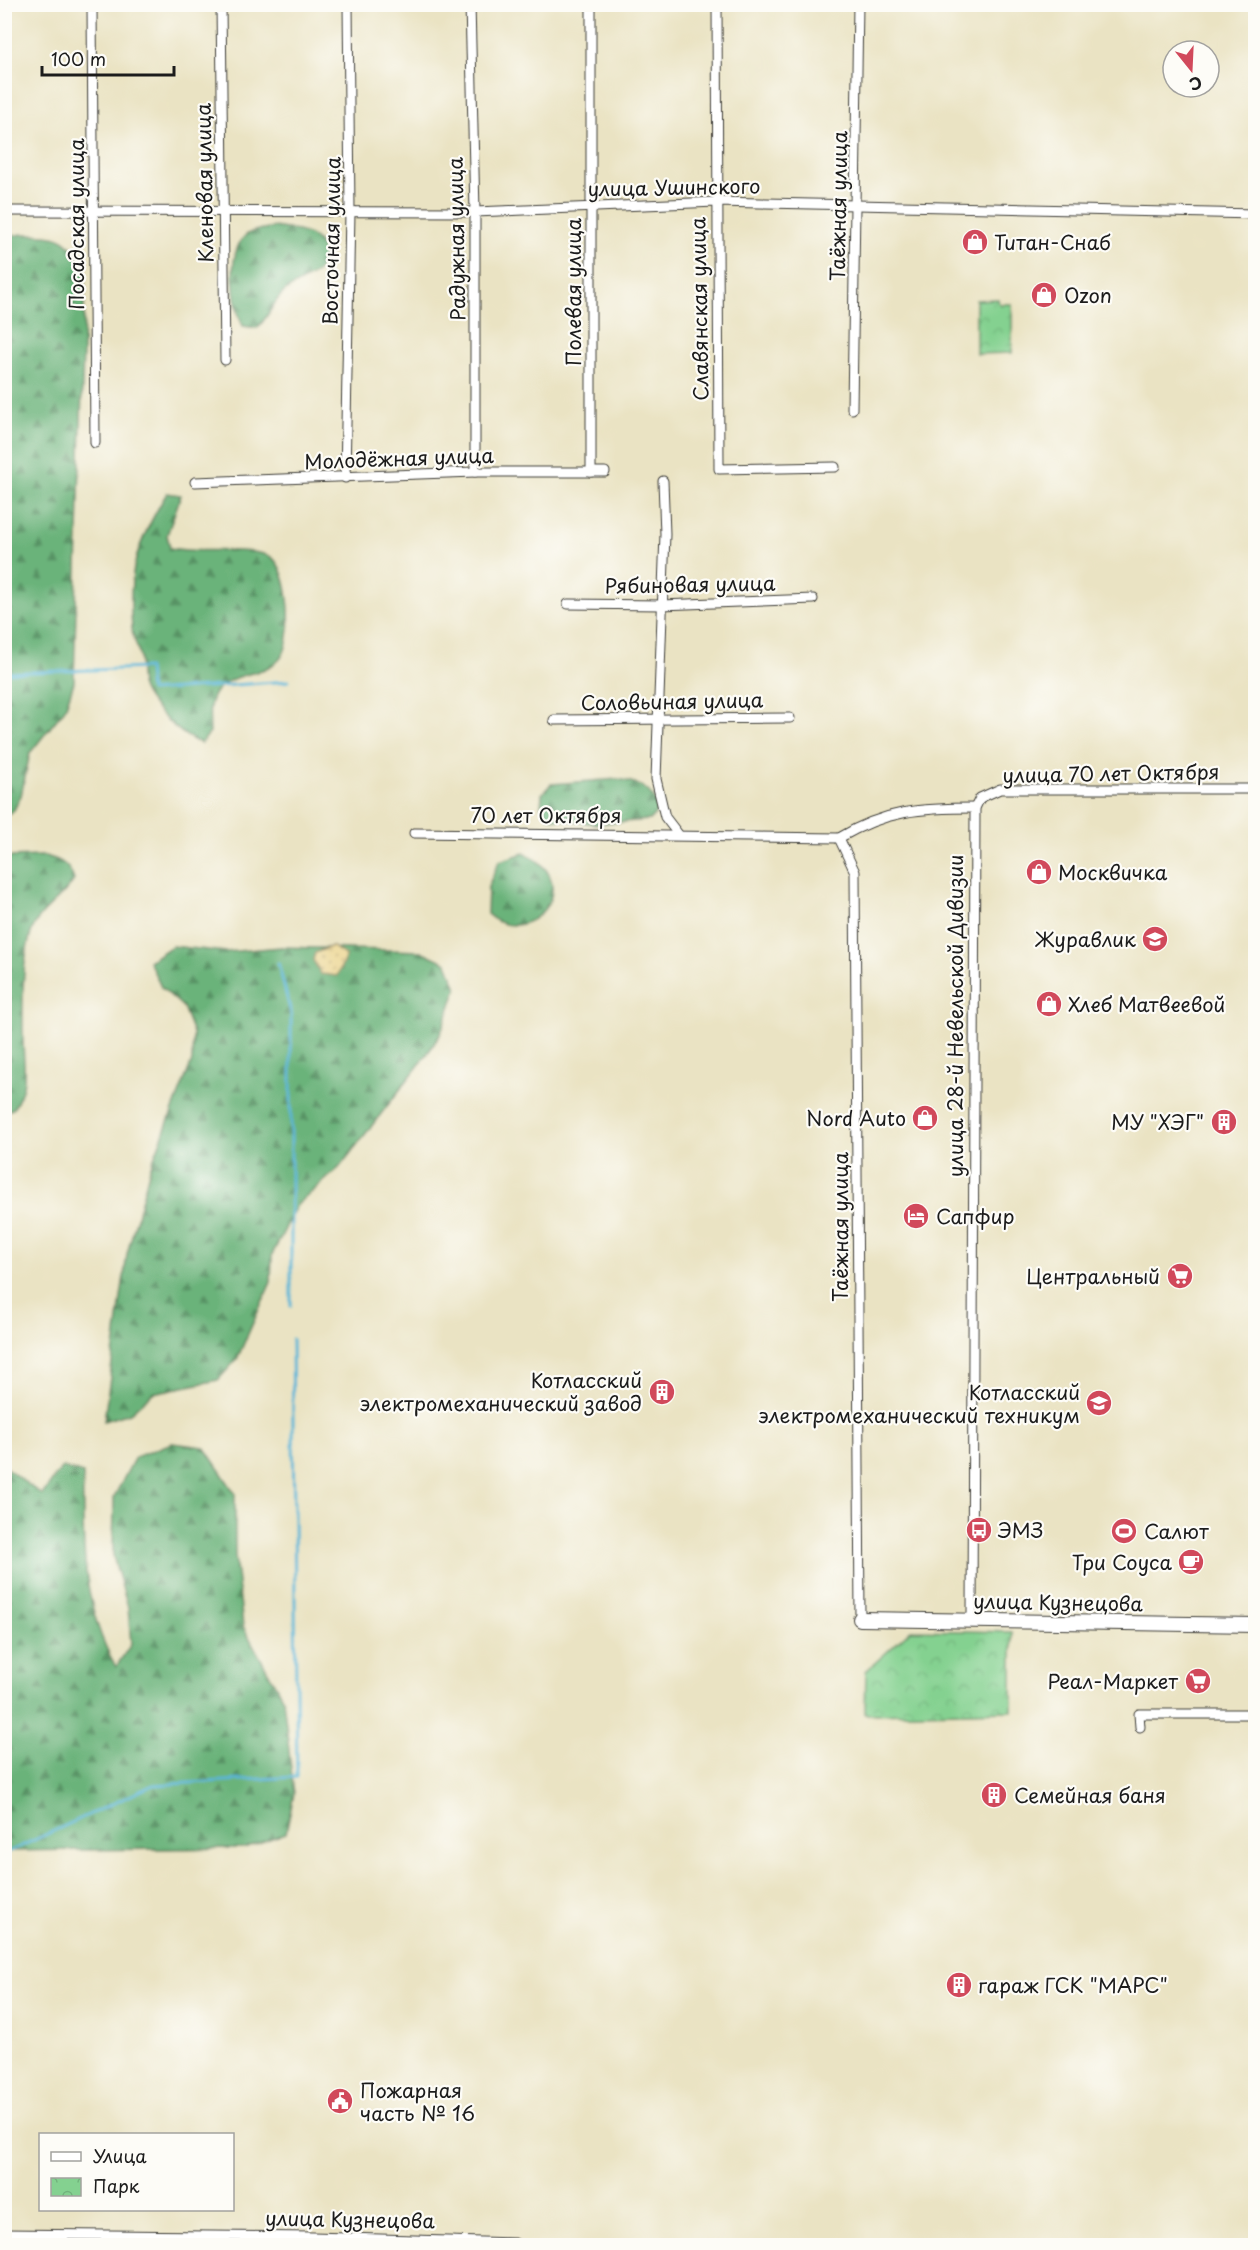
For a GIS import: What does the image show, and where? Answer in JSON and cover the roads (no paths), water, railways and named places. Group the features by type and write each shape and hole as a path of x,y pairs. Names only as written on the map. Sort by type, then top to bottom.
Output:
{"street":[{"name":"Посадская улица","path":"92,4 95,443"},
{"name":"Кленовая улица","path":"221,4 221,213 225,360"},
{"name":"Восточная улица","path":"345,478 350,212 348,4"},
{"name":"Радужная улица","path":"470,4 475,212 475,472"},
{"name":"Полевая улица","path":"591,4 591,472"},
{"name":"Славянская улица","path":"717,4 716,202 719,469 835,467"},
{"name":"Таёжная улица","path":"852,409 858,4"},
{"name":"улица Ушинского","path":"4,211 475,212 716,202 1256,214"},
{"name":"Молодёжная улица","path":"195,482 475,472 605,472"},
{"path":"663,482 665,534 660,720 656,779 658,798 664,817 678,834"},
{"name":"Рябиновая улица","path":"568,604 662,605 813,599"},
{"name":"Соловьиная улица","path":"554,720 790,718"},
{"name":"улица 70 лет Октября","path":"975,808 980,798 1000,789 1256,789"},
{"path":"839,838 867,822 921,808 975,808"},
{"name":"улица 28-й Невельской Дивизии","path":"972,1620 975,808"},
{"name":"70 лет Октября","path":"414,833 678,834 839,838"},
{"name":"Таёжная улица","path":"839,838 855,872 860,1619"},
{"name":"улица Кузнецова","path":"860,1619 1256,1625"},
{"path":"1140,1727 1139,1714 1256,1714"},
{"name":"улица Кузнецова","path":"4,2234 313,2237 515,2244"}],"waterway":[{"path":"4,673 148,668 150,691 289,681"},
{"path":"278,963 291,1013 291,1306"},
{"path":"4,1854 153,1785 297,1777 292,1339"}],"place":[{"name":"Титан-Снаб","path":"975,242"},
{"name":"Ozon","path":"1044,295"},
{"name":"Москвичка","path":"1039,872"},
{"name":"Журавлик","path":"1155,939"},
{"name":"Хлеб Матвеевой","path":"1049,1004"},
{"name":"Nord Auto","path":"925,1118"},
{"name":"МУ \"ХЭГ\"","path":"1224,1122"},
{"name":"Сапфир","path":"916,1216"},
{"name":"Центральный","path":"1180,1276"},
{"name":"Котласский электромеханический завод","path":"662,1392"},
{"name":"Котласский электромеханический техникум","path":"1099,1403"},
{"name":"ЭМЗ","path":"979,1530"},
{"name":"Салют","path":"1124,1531"},
{"name":"Три Соуса","path":"1191,1562"},
{"name":"Реал-Маркет","path":"1198,1681"},
{"name":"Семейная баня","path":"994,1795"},
{"name":"гараж ГСК \"МАРС\"","path":"959,1985"},
{"name":"Пожарная часть № 16","path":"340,2101"}]}
